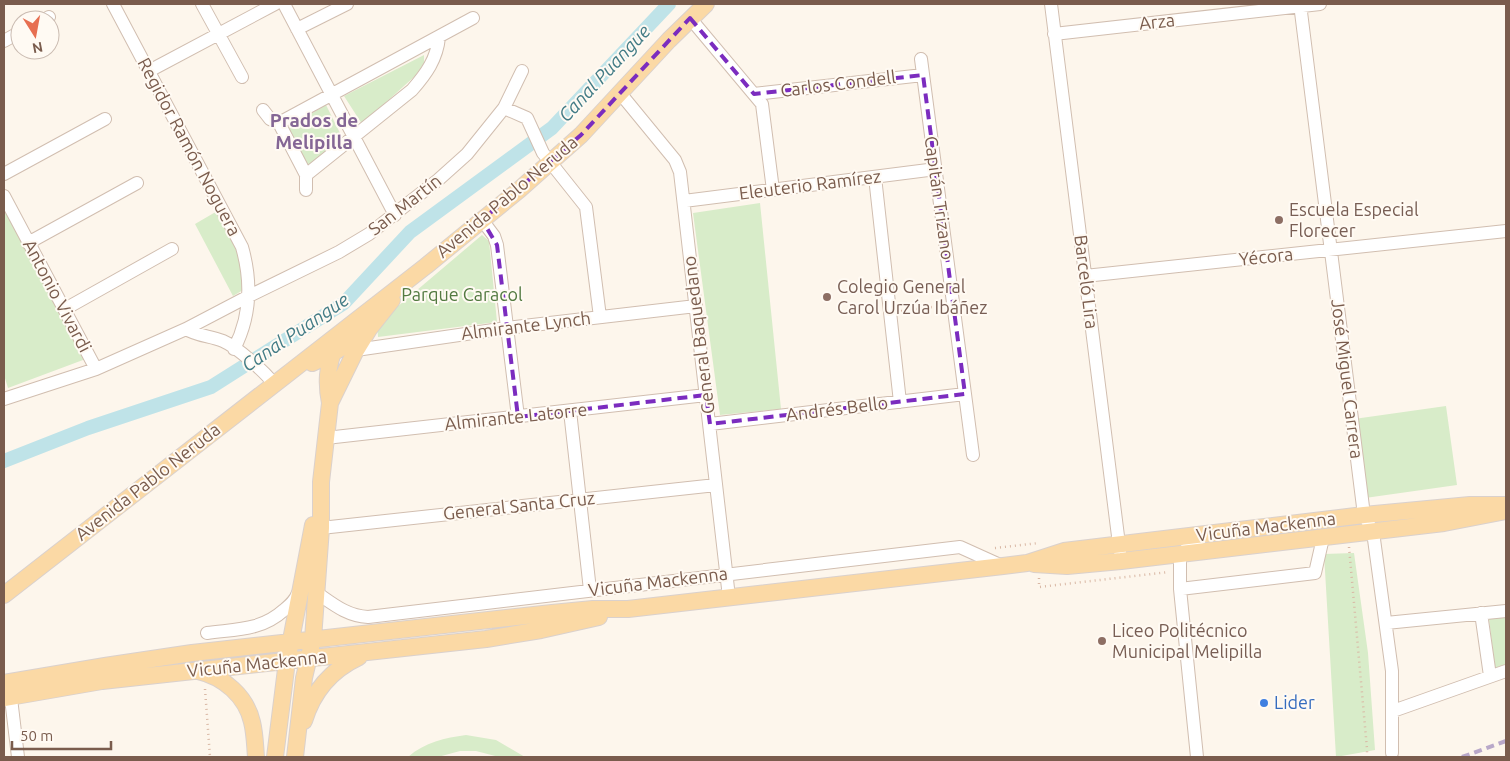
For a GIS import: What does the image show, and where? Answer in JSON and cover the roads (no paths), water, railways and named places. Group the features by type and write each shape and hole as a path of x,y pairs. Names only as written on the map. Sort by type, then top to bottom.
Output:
{"main road":[{"name":"Avenida Pablo Neruda","path":"4,595 274,384 300,367 482,220 547,158 588,128 690,18 706,4"},
{"name":"Avenida Pablo Neruda","path":"300,367 332,353 369,329 409,279"},
{"path":"330,404 326,386 329,366 332,353 346,328"},
{"path":"296,751 301,697 313,639 321,528 322,482 330,404 356,350 369,329"},
{"path":"300,367 316,372 326,386"},
{"path":"275,757 300,588 322,482"},
{"name":"Vicuña Mackenna","path":"7,690 104,666 313,639 593,609 628,609 1003,566 1027,563 1064,551 1364,514 1470,505 1506,504"},
{"name":"Vicuña Mackenna","path":"1027,563 1067,566 1121,561 1452,522 1506,510"},
{"name":"Vicuña Mackenna","path":"7,690 199,672 486,639 584,621 628,609"},
{"path":"296,751 306,714 321,686 339,668 369,653"},
{"path":"199,672 224,682 244,704 252,720 256,757"}],"street":[{"name":"Regidor Ramón Noguera","path":"113,4 242,247 248,274 249,296 242,334 234,349"},
{"path":"202,4 242,77"},
{"path":"149,71 275,4"},
{"path":"284,4 395,215"},
{"path":"297,29 346,4"},
{"name":"Barceló Lira","path":"1050,4 1121,561"},
{"name":"Arza","path":"1054,34 1320,4"},
{"name":"José Miguel Carrera","path":"1300,5 1364,514 1373,532 1386,623 1392,672 1392,753"},
{"path":"279,123 473,18"},
{"path":"690,18 762,104 773,190"},
{"path":"306,175 401,100 421,80 434,59 439,37"},
{"name":"Capitán Trizano","path":"921,59 973,455"},
{"name":"San Martín","path":"4,399 96,369 186,329 339,252 368,234 395,215 467,154 489,128 509,110 522,71"},
{"name":"Carlos Condell","path":"754,94 923,75"},
{"name":"General Baquedano","path":"620,93 677,164 680,172 729,597"},
{"path":"263,110 270,119 279,123 306,175 306,190"},
{"path":"509,110 527,118 547,158 582,200 587,211 600,317"},
{"path":"4,174 105,119"},
{"name":"Eleuterio Ramírez","path":"684,201 936,169"},
{"path":"875,177 900,402"},
{"path":"28,243 137,184"},
{"name":"Antonio Vivardi","path":"4,196 96,369"},
{"path":"482,220 494,236 497,245 518,416"},
{"name":"Yécora","path":"1085,276 1506,231"},
{"path":"65,309 172,249"},
{"name":"Almirante Lynch","path":"356,350 507,328 696,306"},
{"path":"186,329 193,334 225,342 265,373 274,384"},
{"name":"Andrés Bello","path":"710,424 965,394"},
{"name":"Almirante Latorre","path":"326,438 706,395"},
{"path":"570,411 590,590"},
{"name":"General Santa Cruz","path":"321,528 716,484"},
{"path":"1197,757 1180,589 1180,554 1206,534"},
{"path":"1180,589 1315,573 1323,538"},
{"name":"Vicuña Mackenna","path":"316,593 350,614 368,617 960,547 1003,566"},
{"name":"Vicuña Mackenna","path":"207,633 255,627 266,623 295,601 300,588"},
{"path":"1386,623 1506,611"},
{"path":"1481,614 1490,676"},
{"path":"1393,712 1506,671"},
{"path":"7,690 18,757"}],"waterway":[{"name":"Canal Puangue","path":"4,461 88,428 211,387 344,303 410,232 552,128 669,4"}],"railway":[{"path":"1462,757 1506,741"}],"place":[{"name":"Escuela Especial Florecer","path":"1279,220"},
{"name":"Colegio General Carol Urzúa Ibáñez","path":"827,297"},
{"name":"Liceo Politécnico Municipal Melipilla","path":"1102,641"},
{"name":"Lider","path":"1264,703"}],"district":[{"name":"Prados de Melipilla","path":"314,131"}],"park label":[{"name":"Parque Caracol","path":"462,295"}]}
